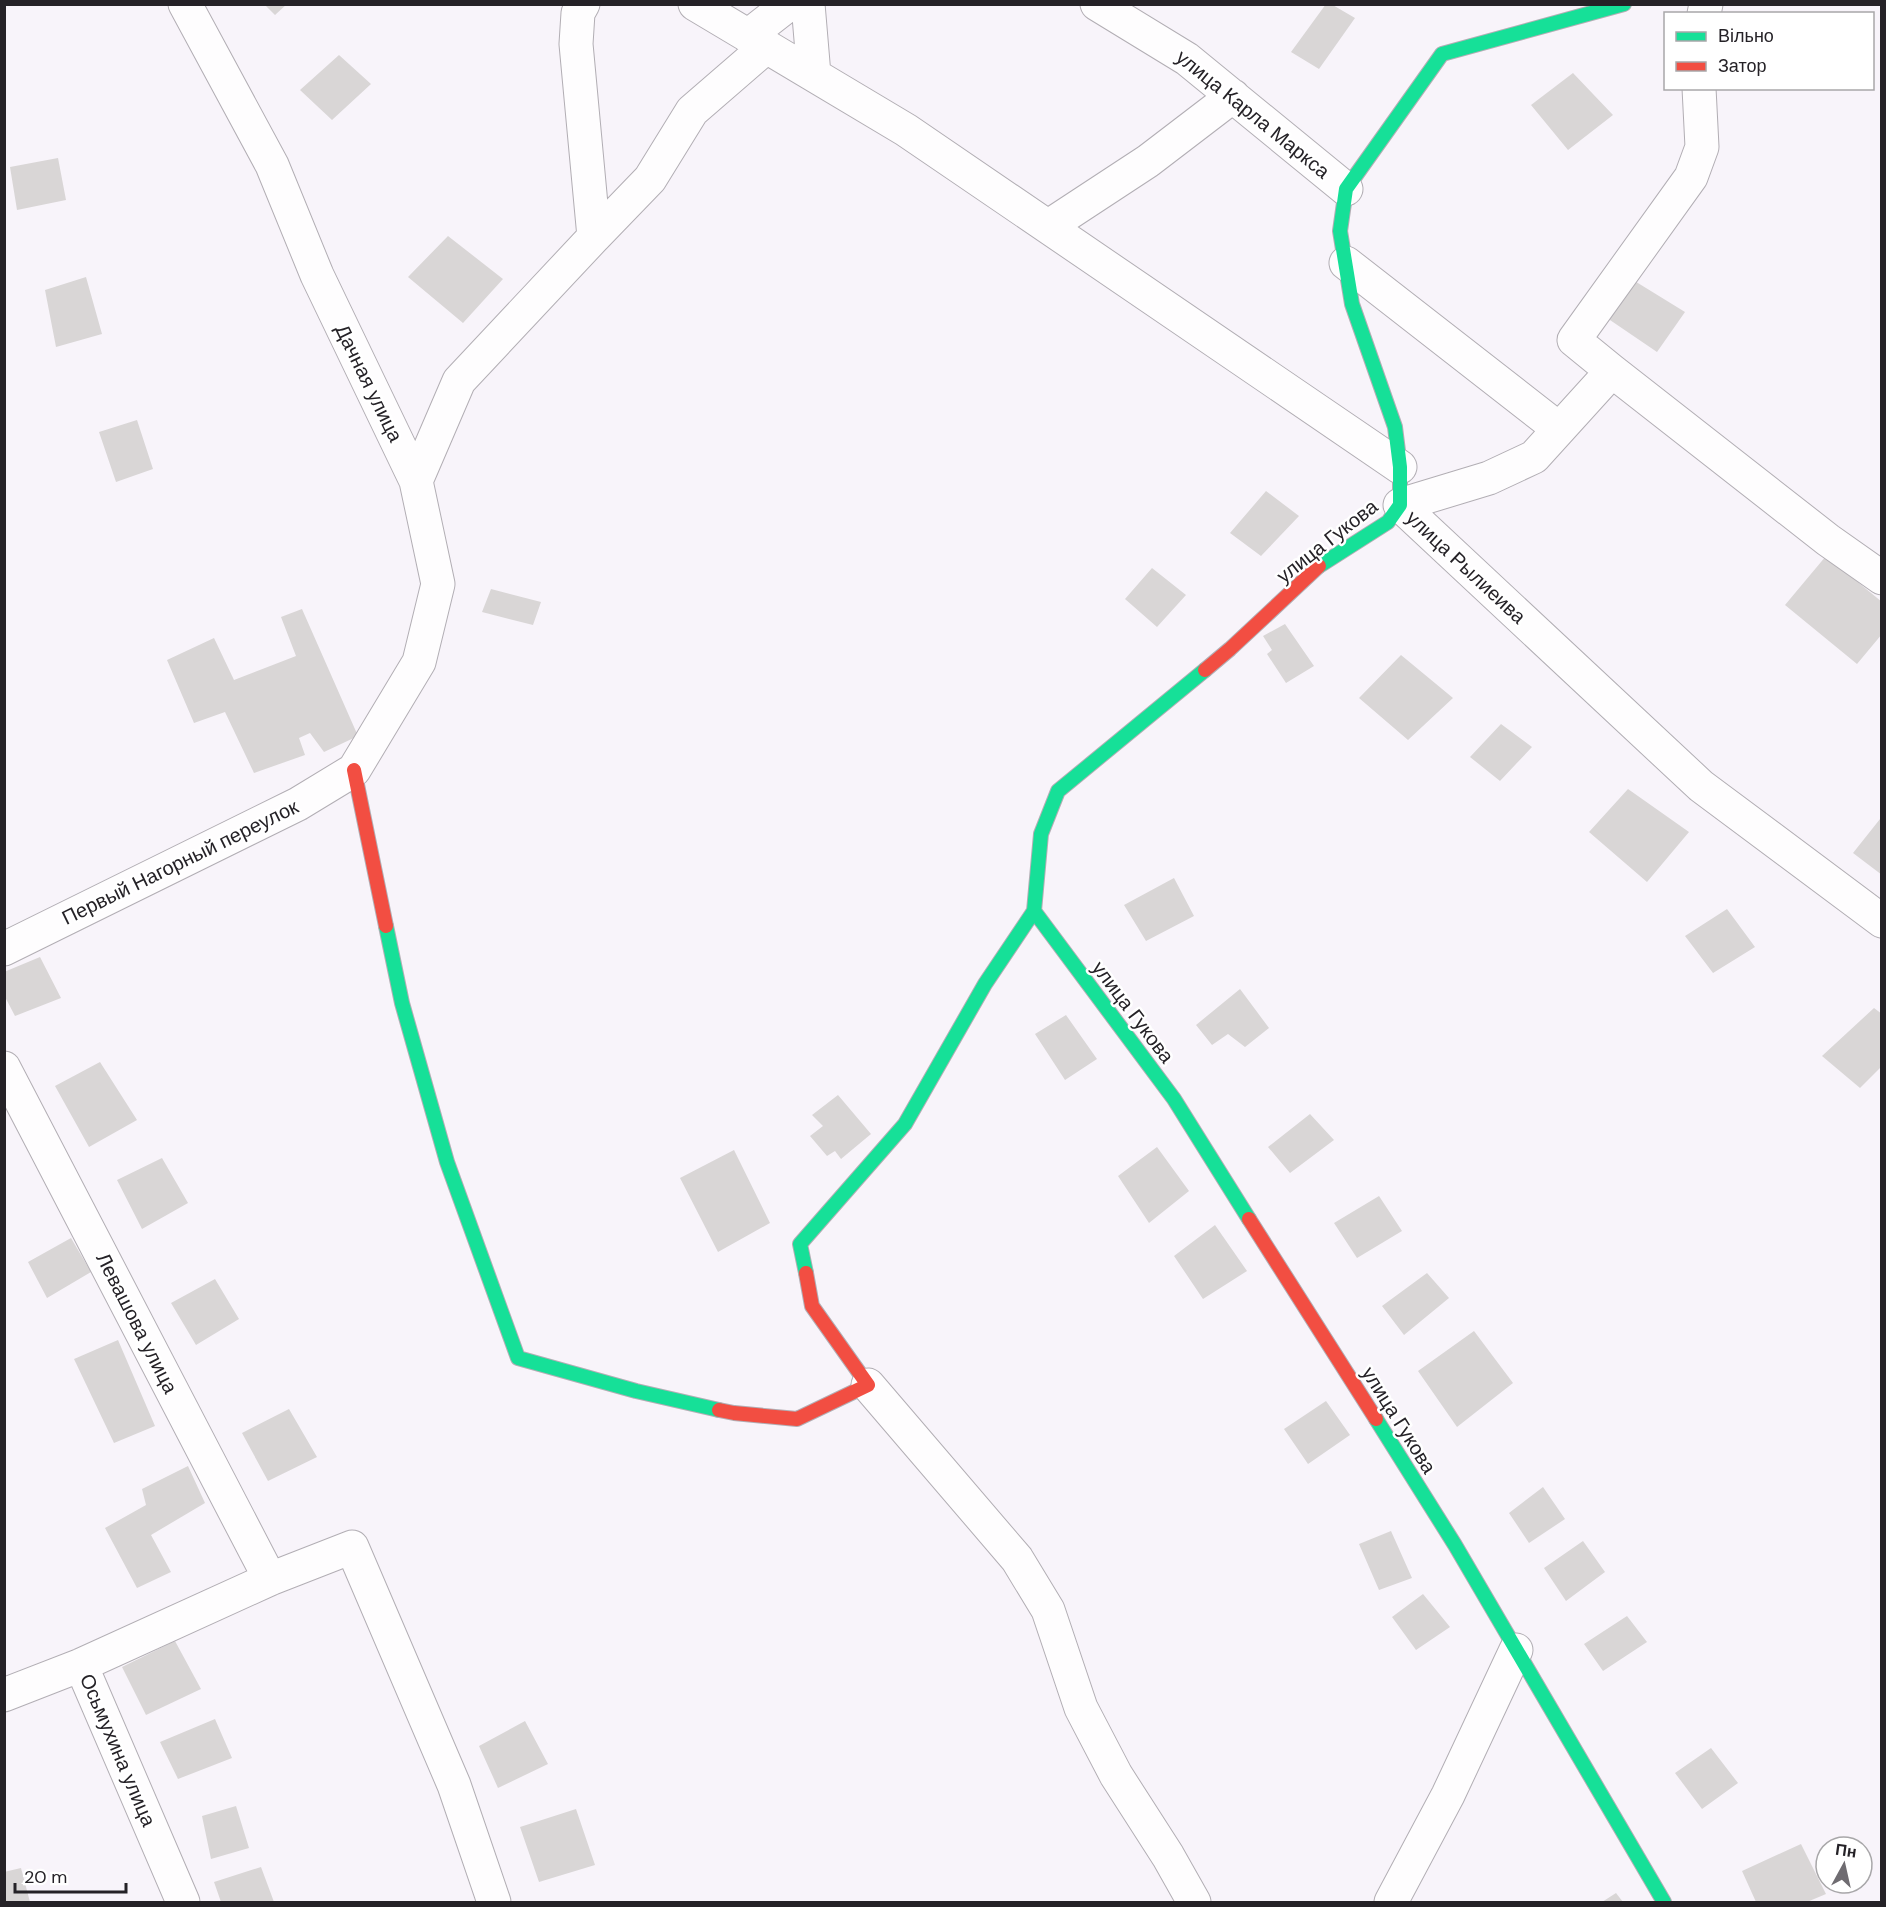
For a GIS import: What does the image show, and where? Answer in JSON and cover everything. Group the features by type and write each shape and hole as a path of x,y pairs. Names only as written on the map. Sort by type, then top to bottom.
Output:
{"street":[{"name":"Дачная улица","path":"185,4 272,165 316,275 416,481 438,584 419,662 354,770"},
{"path":"584,4 578,13 576,44 594,237"},
{"path":"695,4 906,130 1400,467"},
{"path":"416,481 459,381 650,179 692,111 789,4"},
{"path":"808,4 813,75"},
{"name":"улица Карла Маркса","path":"1097,4 1187,59 1346,189"},
{"path":"1346,189 1442,54 1589,10 1624,4"},
{"path":"1699,90 1702,147 1691,177 1574,340 1828,540 1881,578"},
{"path":"1049,226 1148,161 1233,96"},
{"name":"улица Гукова","path":"1346,189 1340,231 1352,304 1395,428 1400,467 1400,505 1388,522 1319,566 1230,649 1058,791 1041,834 1034,911 1174,1099 1455,1545 1664,1902"},
{"path":"1346,263 1559,429"},
{"name":"улица Рылиеива","path":"1400,505 1489,478 1534,457 1612,370"},
{"name":"улица Рылиеива","path":"1400,505 1701,786 1881,921"},
{"path":"354,770 405,1014 447,1162 518,1359 625,1388 734,1413 797,1419 868,1385"},
{"name":"Первый Нагорный переулок","path":"4,949 298,804 354,770"},
{"path":"1034,911 985,984 905,1124 800,1244 812,1306 868,1385 1017,1559 1048,1610 1081,1708 1116,1775 1168,1856 1194,1902"},
{"name":"Левашова улица","path":"4,1068 270,1579"},
{"path":"4,1695 81,1665 270,1579 352,1547 454,1785 494,1902"},
{"path":"1391,1902 1448,1794 1516,1650"},
{"name":"Осьмухина улица","path":"81,1665 183,1902"}],"building":[{"path":"264,4 287,4 275,15"},
{"path":"1326,4 1331,4 1355,18 1319,69 1291,52"},
{"path":"339,55 371,84 332,120 300,90"},
{"path":"1573,73 1613,115 1568,150 1531,105"},
{"path":"58,158 66,200 17,210 10,167"},
{"path":"448,236 503,279 463,323 408,277"},
{"path":"86,277 102,334 56,347 45,290"},
{"path":"1633,280 1685,312 1657,352 1607,318"},
{"path":"137,420 153,469 116,482 99,432"},
{"path":"1266,491 1299,516 1261,556 1230,533"},
{"path":"1826,556 1882,602 1882,634 1857,664 1785,605"},
{"path":"1152,568 1186,595 1157,627 1125,599"},
{"path":"491,589 541,602 533,625 482,612"},
{"path":"302,609 358,736 324,752 310,733 299,738 305,755 254,773 225,712 194,723 167,660 214,638 234,680 296,656 281,617"},
{"path":"1285,624 1314,666 1286,683 1267,654 1272,650 1263,636"},
{"path":"1401,655 1453,698 1408,740 1359,698"},
{"path":"1501,724 1532,747 1500,781 1470,757"},
{"path":"1628,789 1689,832 1647,882 1589,832"},
{"path":"1880,819 1882,820 1882,875 1853,853"},
{"path":"1174,878 1194,916 1146,941 1124,905"},
{"path":"1727,909 1755,947 1713,973 1685,936"},
{"path":"40,957 61,998 15,1016 4,995 4,972"},
{"path":"1240,989 1269,1028 1245,1047 1228,1034 1212,1045 1196,1025"},
{"path":"1874,1008 1882,1014 1882,1066 1860,1088 1822,1056"},
{"path":"1066,1015 1097,1059 1065,1080 1035,1034"},
{"path":"100,1062 137,1120 89,1147 55,1086"},
{"path":"838,1095 871,1134 841,1159 835,1151 827,1156 810,1136 823,1126 812,1115"},
{"path":"1310,1114 1334,1140 1290,1173 1268,1147"},
{"path":"1157,1147 1189,1191 1149,1223 1118,1176"},
{"path":"734,1150 770,1223 718,1252 680,1178"},
{"path":"162,1158 188,1203 142,1229 117,1180"},
{"path":"1379,1196 1402,1231 1357,1258 1334,1223"},
{"path":"1215,1225 1247,1271 1203,1299 1174,1256"},
{"path":"71,1238 91,1272 47,1298 28,1262"},
{"path":"1427,1273 1449,1298 1404,1335 1382,1306"},
{"path":"215,1279 239,1319 196,1345 171,1303"},
{"path":"1474,1331 1513,1383 1457,1427 1418,1371"},
{"path":"118,1340 155,1426 114,1443 74,1359"},
{"path":"1326,1401 1350,1435 1308,1464 1284,1429"},
{"path":"289,1409 317,1457 268,1481 242,1433"},
{"path":"188,1466 205,1503 151,1535 171,1572 137,1588 105,1528 146,1505 142,1489"},
{"path":"1543,1487 1565,1519 1529,1543 1509,1513"},
{"path":"1391,1531 1412,1578 1379,1590 1359,1544"},
{"path":"1583,1541 1605,1572 1566,1601 1544,1568"},
{"path":"1423,1594 1450,1627 1416,1650 1392,1617"},
{"path":"1627,1616 1647,1642 1603,1671 1584,1644"},
{"path":"175,1641 201,1689 146,1715 122,1667"},
{"path":"215,1719 232,1758 178,1779 160,1742"},
{"path":"525,1721 548,1764 498,1788 479,1746"},
{"path":"1711,1748 1738,1783 1702,1809 1675,1773"},
{"path":"236,1806 249,1848 211,1859 202,1816"},
{"path":"576,1809 595,1865 539,1882 520,1827"},
{"path":"1801,1844 1814,1870 1814,1895 1824,1895 1807,1902 1756,1902 1742,1871"},
{"path":"261,1867 274,1902 221,1902 214,1882"},
{"path":"21,1868 30,1902 4,1902 4,1872"},
{"path":"1616,1893 1623,1902 1602,1902"}],"traffic: fast":[{"path":"1319,566 1388,522 1400,505 1400,467 1395,427 1352,304 1340,231 1346,189 1442,54 1624,4"},
{"path":"1205,670 1058,791 1041,834 1034,911 1174,1099 1249,1219"},
{"path":"806,1273 800,1244 905,1124 985,984 1034,911"},
{"path":"386,926 402,1003 447,1162 518,1358 636,1391 719,1410"},
{"path":"1376,1419 1455,1545 1664,1902"}],"traffic: jam":[{"path":"1205,670 1319,566"},
{"path":"354,770 386,926"},
{"path":"1249,1219 1376,1419"},
{"path":"719,1410 797,1419 868,1385 812,1306 806,1273"}]}
